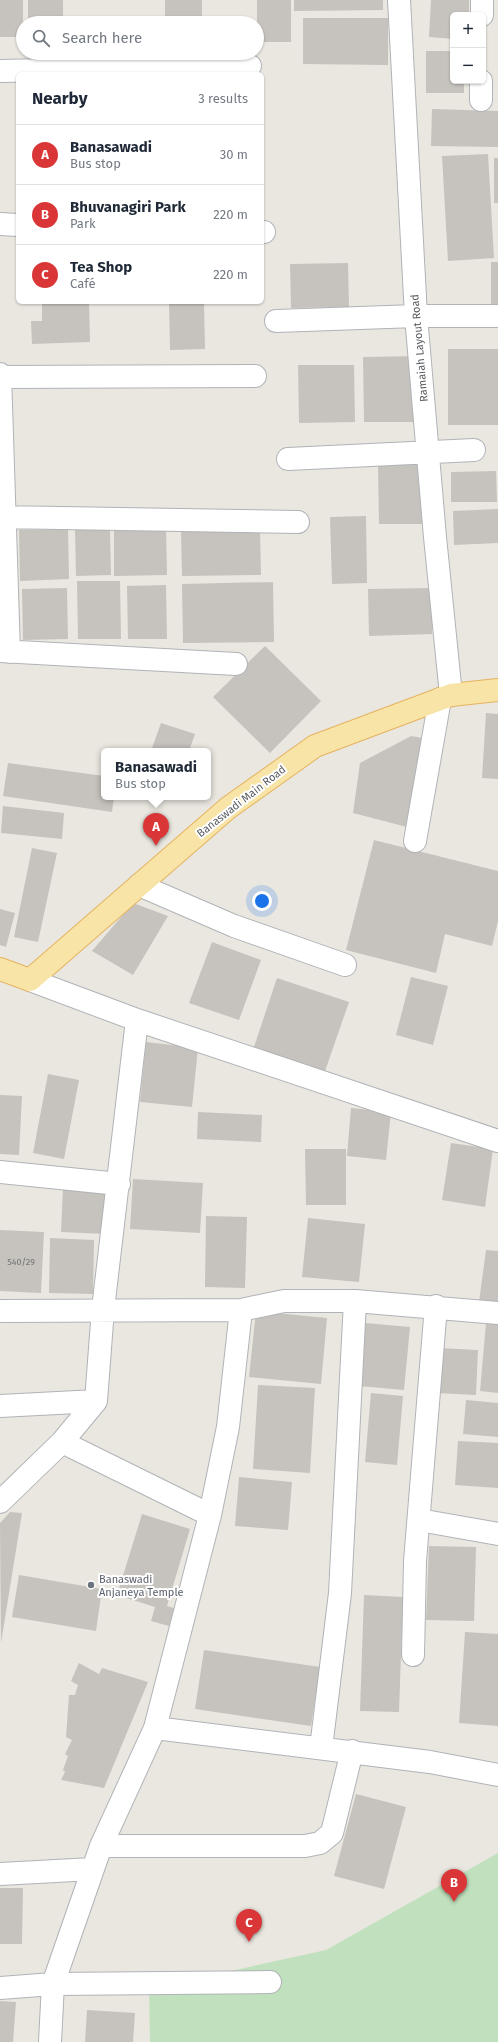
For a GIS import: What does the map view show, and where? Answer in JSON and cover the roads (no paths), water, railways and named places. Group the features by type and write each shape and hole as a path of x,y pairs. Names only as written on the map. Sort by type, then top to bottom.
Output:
{"main road":[{"name":"Banaswadi Main Road","path":"30,980 228,808 315,746 445,697 498,690"},
{"path":"0,969 30,980"}],"street":[{"name":"Ramaiah Layout Road","path":"399,0 416,316 445,697 415,841"},
{"path":"482,0 482,12"},
{"path":"0,71 250,66"},
{"path":"0,224 16,225"},
{"path":"276,321 416,316 498,316"},
{"path":"0,374 4,651 236,664"},
{"path":"0,377 255,376"},
{"path":"288,459 427,451 474,450"},
{"path":"3,517 298,522"},
{"path":"139,885 234,926 345,965"},
{"path":"30,980 137,1020 498,1141"},
{"path":"0,1502 62,1442 96,1401 103,1310 119,1184 137,1020"},
{"path":"0,1172 119,1184"},
{"path":"0,1311 241,1310 284,1301 355,1301 436,1306 498,1313"},
{"path":"321,1748 340,1593 355,1301"},
{"path":"413,1655 415,1561 436,1306"},
{"path":"50,2042 52,1984 101,1846 155,1728 210,1515 228,1427 241,1310"},
{"path":"0,1406 96,1401"},
{"path":"62,1442 210,1515"},
{"path":"419,1520 498,1534"},
{"path":"155,1728 352,1751 430,1762 498,1775"},
{"path":"101,1846 305,1846 320,1843 332,1833 352,1751"},
{"path":"0,1874 93,1869"},
{"path":"0,1988 52,1984 270,1982"}],"place":[{"name":"Banasawadi","path":"156,846"},
{"name":"Banaswadi Anjaneya Temple","path":"91,1585"},
{"name":"Bhuvanagiri Park","path":"454,1902"},
{"name":"Tea Shop","path":"249,1942"}]}
